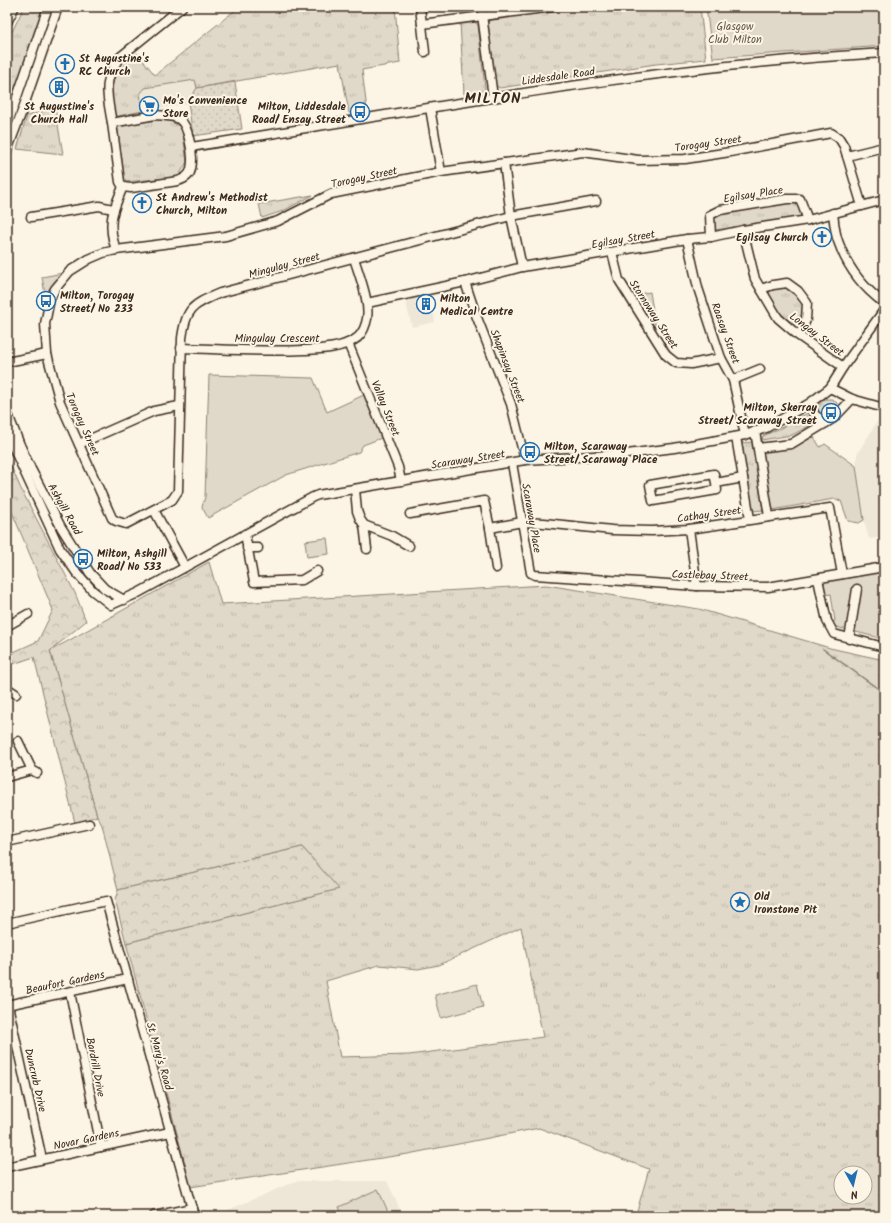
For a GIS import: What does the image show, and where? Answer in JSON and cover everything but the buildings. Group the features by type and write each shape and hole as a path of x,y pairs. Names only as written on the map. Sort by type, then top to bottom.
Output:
{"street":[{"path":"7,126 48,7"},
{"path":"7,151 58,7"},
{"path":"123,187 120,182 107,83 113,67 120,57 182,7"},
{"path":"420,7 425,52"},
{"path":"422,24 552,7"},
{"path":"482,15 493,97"},
{"name":"Liddesdale Road","path":"191,147 584,83 824,56 884,53"},
{"path":"430,108 441,172"},
{"path":"112,122 155,115 174,117 183,122 191,147 191,169 184,179 131,188 123,187"},
{"name":"Torogay Street","path":"154,510 126,524 116,521 111,515 60,402 47,354 45,342 46,315 50,298 55,289 70,271 88,259 116,250 226,236 278,221 331,194 441,172 583,152 638,160 685,159 831,133 839,138 844,146 862,206"},
{"path":"847,156 884,147"},
{"path":"504,163 522,267"},
{"path":"116,250 110,230 113,209 123,187"},
{"name":"Egilsay Place","path":"711,237 710,215 720,210 742,206 787,199 800,199 808,220"},
{"name":"Egilsay Street","path":"367,303 465,282 522,267 808,220 884,200"},
{"name":"Mingulay Street","path":"154,510 172,500 178,492 181,348 184,321 190,310 203,300 220,293 512,216 596,201"},
{"path":"31,217 99,206 113,209"},
{"path":"833,213 837,240 847,262 863,286 884,303"},
{"name":"Longay Street","path":"743,230 755,279 778,318 799,336 843,367"},
{"name":"Raasay Street","path":"687,239 698,288 721,358 733,380 745,435"},
{"name":"Stornoway Street","path":"612,252 619,280 666,355 676,363 691,364 721,358"},
{"name":"Mingulay Crescent","path":"181,348 278,351 328,348 354,340 361,334 367,322 367,303 354,258"},
{"name":"Shapinsay Street","path":"465,282 476,315 511,404 525,460"},
{"path":"760,289 787,283 798,291 807,303 806,320 799,336"},
{"name":"Scaraway Street","path":"124,600 313,497 525,460 627,454 674,448 745,435 766,428 810,403 830,388 843,367 884,310"},
{"name":"Vallay Street","path":"348,343 398,467 401,481"},
{"path":"7,362 47,354"},
{"path":"733,380 760,369"},
{"path":"830,388 852,399 884,408"},
{"path":"758,448 791,444 839,414 852,399"},
{"path":"810,403 815,415 826,423"},
{"path":"80,444 154,411 179,406"},
{"name":"Ashgill Road","path":"7,412 31,469 61,527 90,573 105,589 124,600"},
{"path":"756,431 769,516"},
{"name":"Ashgill Road","path":"7,434 60,549 76,572 93,591 111,605 124,600"},
{"path":"736,436 750,519"},
{"name":"Scaraway Place","path":"512,463 531,573 535,576"},
{"path":"714,474 716,483 717,490 653,502 650,485 714,474"},
{"path":"716,483 743,478"},
{"path":"355,490 357,511 364,525 367,549"},
{"path":"410,514 484,501 496,568"},
{"name":"Cathay Street","path":"490,528 522,522 544,522 612,530 652,531 689,529 830,508 842,574"},
{"path":"154,510 185,567"},
{"path":"364,525 392,536 409,546"},
{"path":"689,529 697,586"},
{"path":"245,534 254,582 302,580 317,571"},
{"path":"248,548 258,548"},
{"name":"Castlebay Street","path":"535,576 697,586 768,587 884,567"},
{"path":"818,579 827,621 834,634 884,647"},
{"path":"849,639 857,589"},
{"path":"7,626 28,614"},
{"path":"7,688 16,694"},
{"path":"7,777 35,771 18,741"},
{"path":"7,842 89,824"},
{"name":"St Mary's Road","path":"7,923 106,901 193,1212"},
{"name":"Beaufort Gardens","path":"7,1005 128,979"},
{"name":"Bardrill Drive","path":"70,992 101,1147"},
{"name":"Duncrub Drive","path":"7,1005 42,1160"},
{"name":"Novar Gardens","path":"7,1167 170,1132"},
{"path":"154,1216 193,1212"}],"shaded area":[{"path":"195,80 197,88 188,104 143,111 140,94 144,88"},
{"path":"430,293 435,322 412,327 405,299"},
{"path":"882,414 884,415 884,537 869,539 864,520 856,466 857,454"},
{"path":"296,1181 387,1181 403,1216 214,1216"}],"green space":[{"path":"24,7 46,7 7,114 7,42"},
{"path":"239,7 395,7 400,63 362,70 367,110 349,113 340,63 197,88 195,80 145,88 140,94 143,111 118,116 113,112 111,89 116,73 137,53 155,75"},
{"path":"587,7 700,7 706,59 656,64 500,88 496,86 488,23 490,19"},
{"name":"Glasgow Club Milton","path":"706,7 884,7 884,46 713,58"},
{"path":"473,20 478,25 485,88 483,91 464,94 460,22"},
{"path":"235,82 242,129 193,136 188,102 197,88"},
{"path":"55,108 63,154 17,149 27,116"},
{"path":"167,119 182,128 187,162 178,177 125,182 117,125"},
{"path":"313,195 283,211 262,218 259,204"},
{"path":"794,202 799,204 801,217 715,230 713,219 716,214"},
{"path":"63,273 53,284 46,300 42,277"},
{"path":"787,285 803,304 802,314 795,324 790,322 778,310 770,295 769,290"},
{"path":"650,292 656,329 633,295"},
{"path":"209,375 313,378 327,412 366,394 384,437 363,445 359,452 286,475 208,518 202,507 205,497"},
{"path":"825,399 832,399 837,403 836,408 826,416 815,412 817,406"},
{"path":"811,411 812,418 819,421 792,435 762,440 763,436 787,425"},
{"path":"814,437 820,447 825,444 856,466 864,520 859,523 848,521 841,501 834,499 772,510 763,452"},
{"path":"752,442 763,510 752,511 742,443"},
{"path":"7,457 21,489 75,593 86,621 50,651 97,816 75,823 34,657 7,666 7,655 38,641 53,610 7,500"},
{"path":"327,538 329,554 307,557 305,541"},
{"path":"209,562 221,604 546,585 699,609 830,648 884,660 884,1216 635,1216 649,1169 539,1128 408,1154 190,1187 126,943 338,889 302,847 118,890 102,825 97,816 50,651","holes":["521,927 543,1037 409,1055 340,1057 326,981 379,965 418,969 439,965"]},
{"path":"884,571 884,639 832,626 832,622 835,621 831,594 826,595 823,582"},
{"path":"302,847 339,889 126,943 115,900 118,890"},
{"path":"477,984 483,1007 441,1018 435,995"},
{"path":"378,1189 390,1216 343,1216 339,1207"}],"waterway":[{"path":"823,649 884,693"}],"railway":[{"path":"7,33 20,7"}],"place":[{"name":"St Augustine's RC Church","path":"65,64"},
{"name":"St Augustine's Church Hall","path":"59,87"},
{"name":"Mo's Convenience Store","path":"149,106"},
{"name":"Milton, Liddesdale Road/ Ensay Street","path":"360,112"},
{"name":"St Andrew's Methodist Church, Milton","path":"142,203"},
{"name":"Egilsay Church","path":"822,237"},
{"name":"Milton, Torogay Street/ No 233","path":"46,301"},
{"name":"Milton Medical Centre","path":"426,304"},
{"name":"Milton, Skerray Street/ Scaraway Street","path":"831,413"},
{"name":"Milton, Scaraway Street/ Scaraway Place","path":"530,452"},
{"name":"Milton, Ashgill Road/ No 533","path":"83,559"},
{"name":"Old Ironstone Pit","path":"740,902"}],"district":[{"name":"MILTON","path":"493,98"}]}
